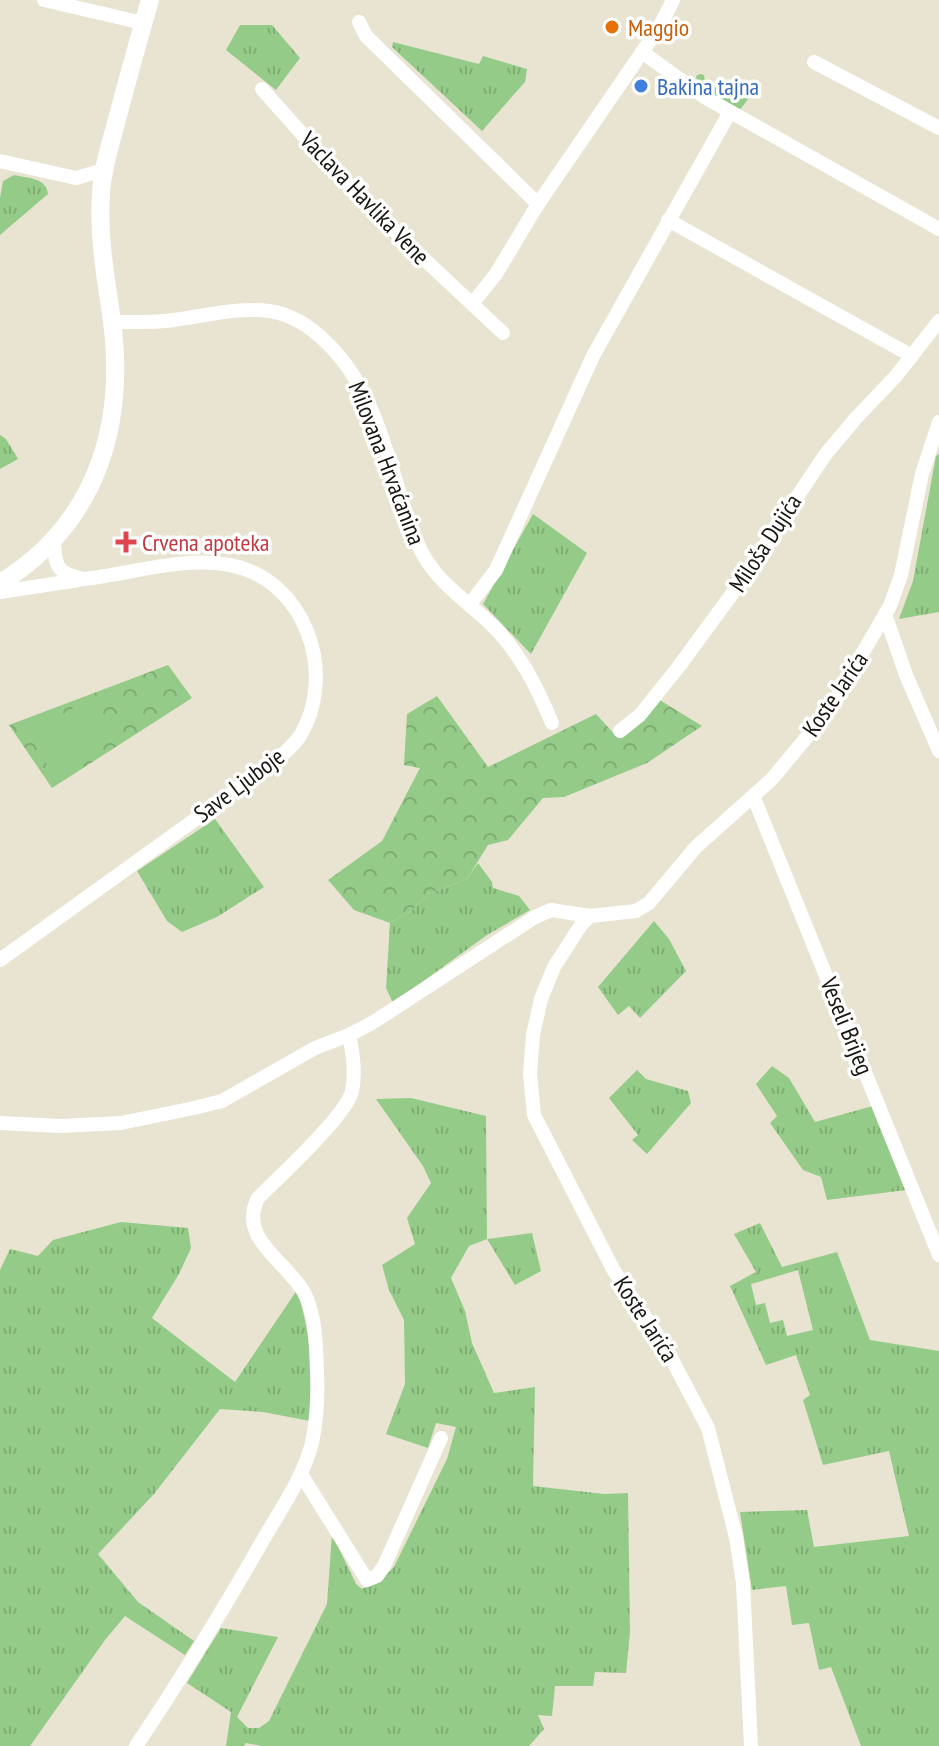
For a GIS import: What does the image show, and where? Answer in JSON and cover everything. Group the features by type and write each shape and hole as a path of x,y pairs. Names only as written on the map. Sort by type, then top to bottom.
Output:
{"street":[{"path":"44,0 143,23"},
{"path":"0,583 54,540 78,511 107,441 115,381 112,322 103,271 100,220 104,170 150,0"},
{"path":"472,304 496,274 538,204 660,26 673,0"},
{"path":"359,22 366,36 538,204"},
{"path":"642,52 730,112 939,229"},
{"path":"814,62 939,128"},
{"name":"Vaclava Havlika Vene","path":"262,89 327,162 503,333"},
{"path":"470,604 496,570 578,386 730,112"},
{"path":"0,161 76,178 104,170"},
{"path":"668,220 912,356"},
{"name":"Milovana Hrvaćanina","path":"112,322 172,320 237,310 271,311 294,319 320,335 343,359 363,391 378,425 408,521 426,560 514,650 552,723"},
{"name":"Miloša Dujića","path":"620,731 640,715 671,678 740,583 825,455 939,321"},
{"name":"Koste Jarića","path":"0,1123 79,1126 121,1123 222,1101 315,1048 349,1035 535,917 551,910 590,916 636,911 649,903 696,847 754,798 830,709 885,614 901,575 922,474 937,432"},
{"path":"54,540 58,567 65,575 84,579"},
{"name":"Save Ljuboje","path":"0,592 201,563 233,565 256,575 282,594 305,622 314,649 317,674 312,703 300,736 275,762 0,960"},
{"path":"885,614 906,675 939,751"},
{"name":"Veseli Brijeg","path":"754,798 939,1255"},
{"name":"Koste Jarića","path":"590,916 554,967 541,999 533,1035 531,1102 542,1131 607,1257 666,1348 708,1428 736,1537 743,1583 751,1746"},
{"path":"136,1746 217,1622 301,1474 311,1444 318,1393 313,1320 294,1276 265,1249 257,1236 252,1222 253,1209 258,1198 336,1117 352,1094 353,1051 349,1035"},
{"path":"301,1474 367,1580 377,1576 384,1566 441,1438"}],"green space":[{"path":"240,25 272,25 300,58 276,90 226,50"},
{"path":"393,42 479,64 483,56 527,69 525,82 482,131 392,47"},
{"path":"704,75 705,83 758,86 739,111 698,85 696,76"},
{"path":"14,175 40,182 48,194 0,235 3,181"},
{"path":"0,435 18,459 0,469"},
{"path":"939,454 939,612 899,619 913,581 936,456"},
{"path":"533,514 587,553 531,654 483,604"},
{"path":"168,665 192,698 52,788 9,725"},
{"path":"437,696 488,767 596,714 618,738 628,732 658,699 702,726 647,763 564,797 543,798 508,840 488,845 467,879 428,894 411,911 390,923 354,910 328,880 382,841 420,768 404,765 407,714"},
{"path":"87,699 111,737 53,774 29,736"},
{"path":"215,819 264,887 217,917 182,932 167,921 137,871"},
{"path":"478,863 493,888 519,896 530,910 487,935 393,1003 386,988 390,923 411,911 428,894 467,879"},
{"path":"654,921 669,939 686,971 640,1018 629,1006 618,1015 598,987"},
{"path":"772,1066 789,1078 815,1122 873,1106 906,1190 827,1200 821,1177 803,1170 770,1123 777,1116 756,1084"},
{"path":"637,1070 646,1079 688,1091 691,1103 647,1154 632,1140 638,1135 609,1098"},
{"path":"411,1098 486,1116 487,1239 469,1246 451,1278 465,1311 472,1343 494,1393 535,1387 533,1486 604,1494 628,1493 630,1632 626,1673 595,1672 593,1686 555,1686 552,1716 538,1715 544,1729 529,1746 262,1746 246,1743 244,1746 226,1746 231,1712 187,1683 221,1628 278,1637 237,1717 248,1728 259,1728 269,1721 327,1604 332,1534 356,1584 362,1589 379,1581 394,1567 447,1459 456,1427 436,1423 428,1448 386,1434 405,1384 404,1320 389,1290 382,1265 415,1244 407,1218 431,1183 423,1166 376,1099"},
{"path":"121,1222 188,1228 191,1248 152,1318 235,1382 297,1290 310,1354 310,1421 263,1412 220,1409 154,1494 98,1554 138,1602 194,1641 185,1655 125,1616 30,1746 0,1746 0,1270 10,1249 38,1256 53,1240"},
{"path":"760,1223 782,1267 837,1252 870,1340 939,1351 939,1746 861,1746 831,1667 819,1670 809,1623 792,1625 786,1586 752,1590 740,1512 807,1510 814,1547 909,1536 889,1451 823,1465 803,1400 810,1395 796,1355 766,1365 730,1286 756,1272 734,1234","holes":["798,1270 813,1330 787,1336 783,1320 770,1323 765,1303 756,1305 751,1284"]},
{"path":"532,1233 541,1271 515,1285 487,1239"}],"place":[{"name":"Maggio","path":"612,27"},
{"name":"Bakina tajna","path":"641,86"},
{"name":"Crvena apoteka","path":"126,542"}]}
